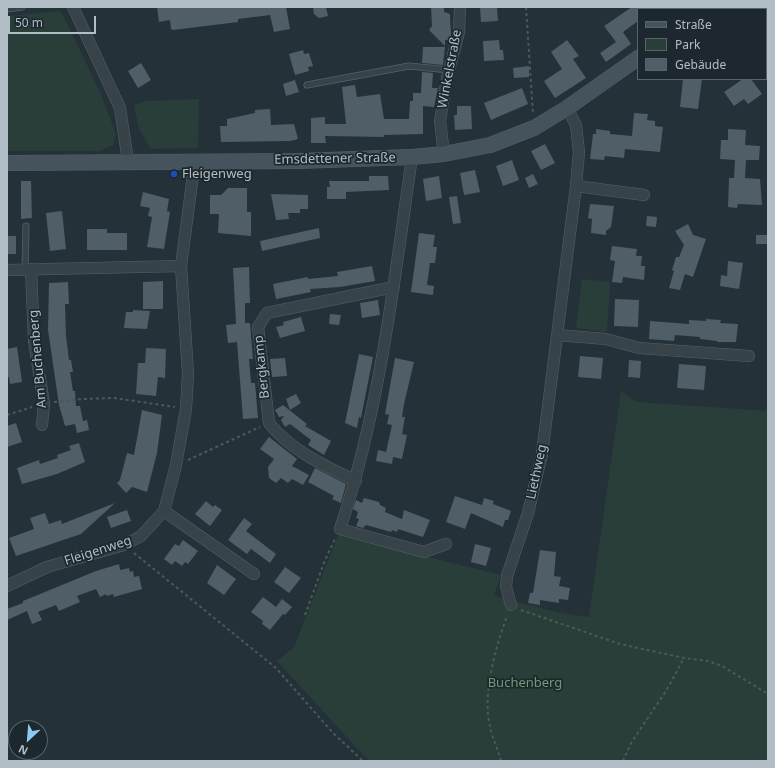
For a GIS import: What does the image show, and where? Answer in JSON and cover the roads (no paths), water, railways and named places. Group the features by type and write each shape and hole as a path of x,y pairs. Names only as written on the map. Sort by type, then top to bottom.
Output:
{"main road":[{"name":"Emsdettener Straße","path":"7,163 194,160 298,161 412,157 444,154 490,145 534,128 567,108 637,59"}],"street":[{"path":"73,7 120,108 128,161"},
{"name":"Winkelstraße","path":"444,154 440,121 449,70 459,32 460,7"},
{"name":"Liethweg","path":"511,605 506,587 507,576 528,513 542,454 576,186 579,152 576,125 567,108"},
{"path":"412,157 394,287 368,428 356,481 340,529 424,552 446,544"},
{"name":"Fleigenweg","path":"7,586 47,567 124,545 141,536 164,511 176,465 186,409 188,373 181,266 194,160"},
{"path":"576,186 644,195"},
{"path":"7,270 181,266"},
{"name":"Am Buchenberg","path":"28,270 34,341 44,404 42,425"},
{"name":"Bergkamp","path":"356,481 298,450 276,433 269,423 258,327 267,313 394,287"},
{"path":"557,335 606,339 639,348 750,356"},
{"path":"164,511 254,574"}],"lane":[{"path":"7,9 22,7"},
{"path":"307,85 404,66 449,70"},
{"path":"26,226 28,270"}],"place":[{"name":"Fleigenweg","path":"174,174"}],"park label":[{"name":"Buchenberg","path":"525,683"}]}
